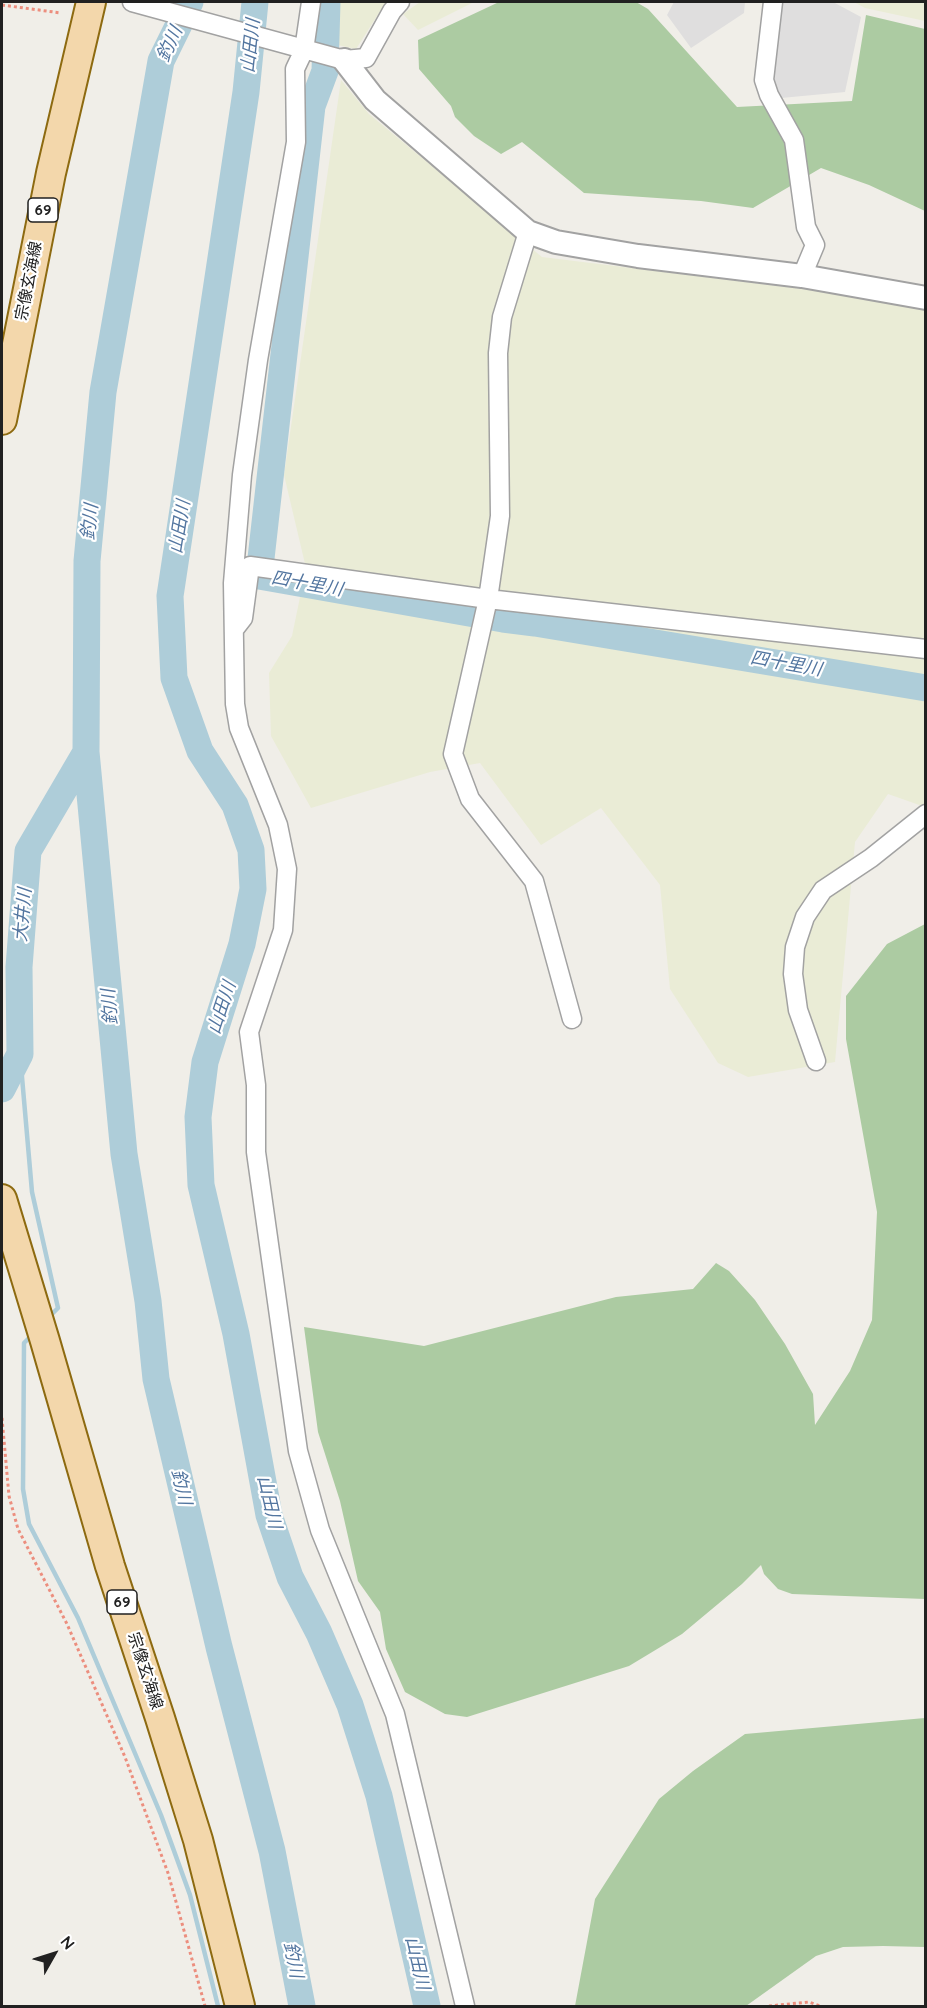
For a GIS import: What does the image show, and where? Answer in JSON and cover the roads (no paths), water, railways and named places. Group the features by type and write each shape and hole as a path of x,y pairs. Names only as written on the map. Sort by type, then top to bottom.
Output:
{"main road":[{"name":"宗像玄海線","path":"2,420 51,174 91,2"},
{"name":"宗像玄海線","path":"2,1199 110,1566 198,1840 240,2007"}],"street":[{"path":"132,2 344,60 366,58 392,11 400,2"},
{"path":"311,2 296,48 296,142 258,360 242,475 233,583 235,704 239,728 278,825 287,869 283,930 249,1032 255,1084 255,1152 298,1451 320,1530 395,1714 465,2007"},
{"path":"773,2 764,80 769,95 794,140 806,227 815,244 802,276"},
{"path":"344,60 375,100 528,232 556,242 638,256 802,276 926,298"},
{"path":"528,232 501,326 498,353 500,516 488,600 453,754 470,799 534,881 572,1019"},
{"path":"235,628 243,618 250,566 488,600 926,649"},
{"path":"816,1061 798,1010 793,974 795,946 805,917 823,890 871,858 926,814"}],"waterway":[{"name":"釣川","path":"190,2 161,61 103,392 87,561 86,752 124,1154 148,1301 156,1379 219,1647 272,1851 302,2006"},
{"name":"山田川","path":"255,2 246,92 170,596 174,678 200,751 235,805 251,850 253,889 242,944 205,1062 198,1117 201,1185 236,1334 269,1515 290,1577 319,1633 350,1705 379,1796 427,2006"},
{"name":"四十里川","path":"327,2 325,71 312,106 259,576 503,619 926,688"},
{"name":"大井川","path":"2,1089 20,1054 19,967 28,851 86,752"},
{"path":"20,1054 32,1192 58,1308 51,1315"},
{"path":"29,1338 24,1343 23,1489 29,1524 78,1618 161,1815 190,1895 218,2006"}]}
